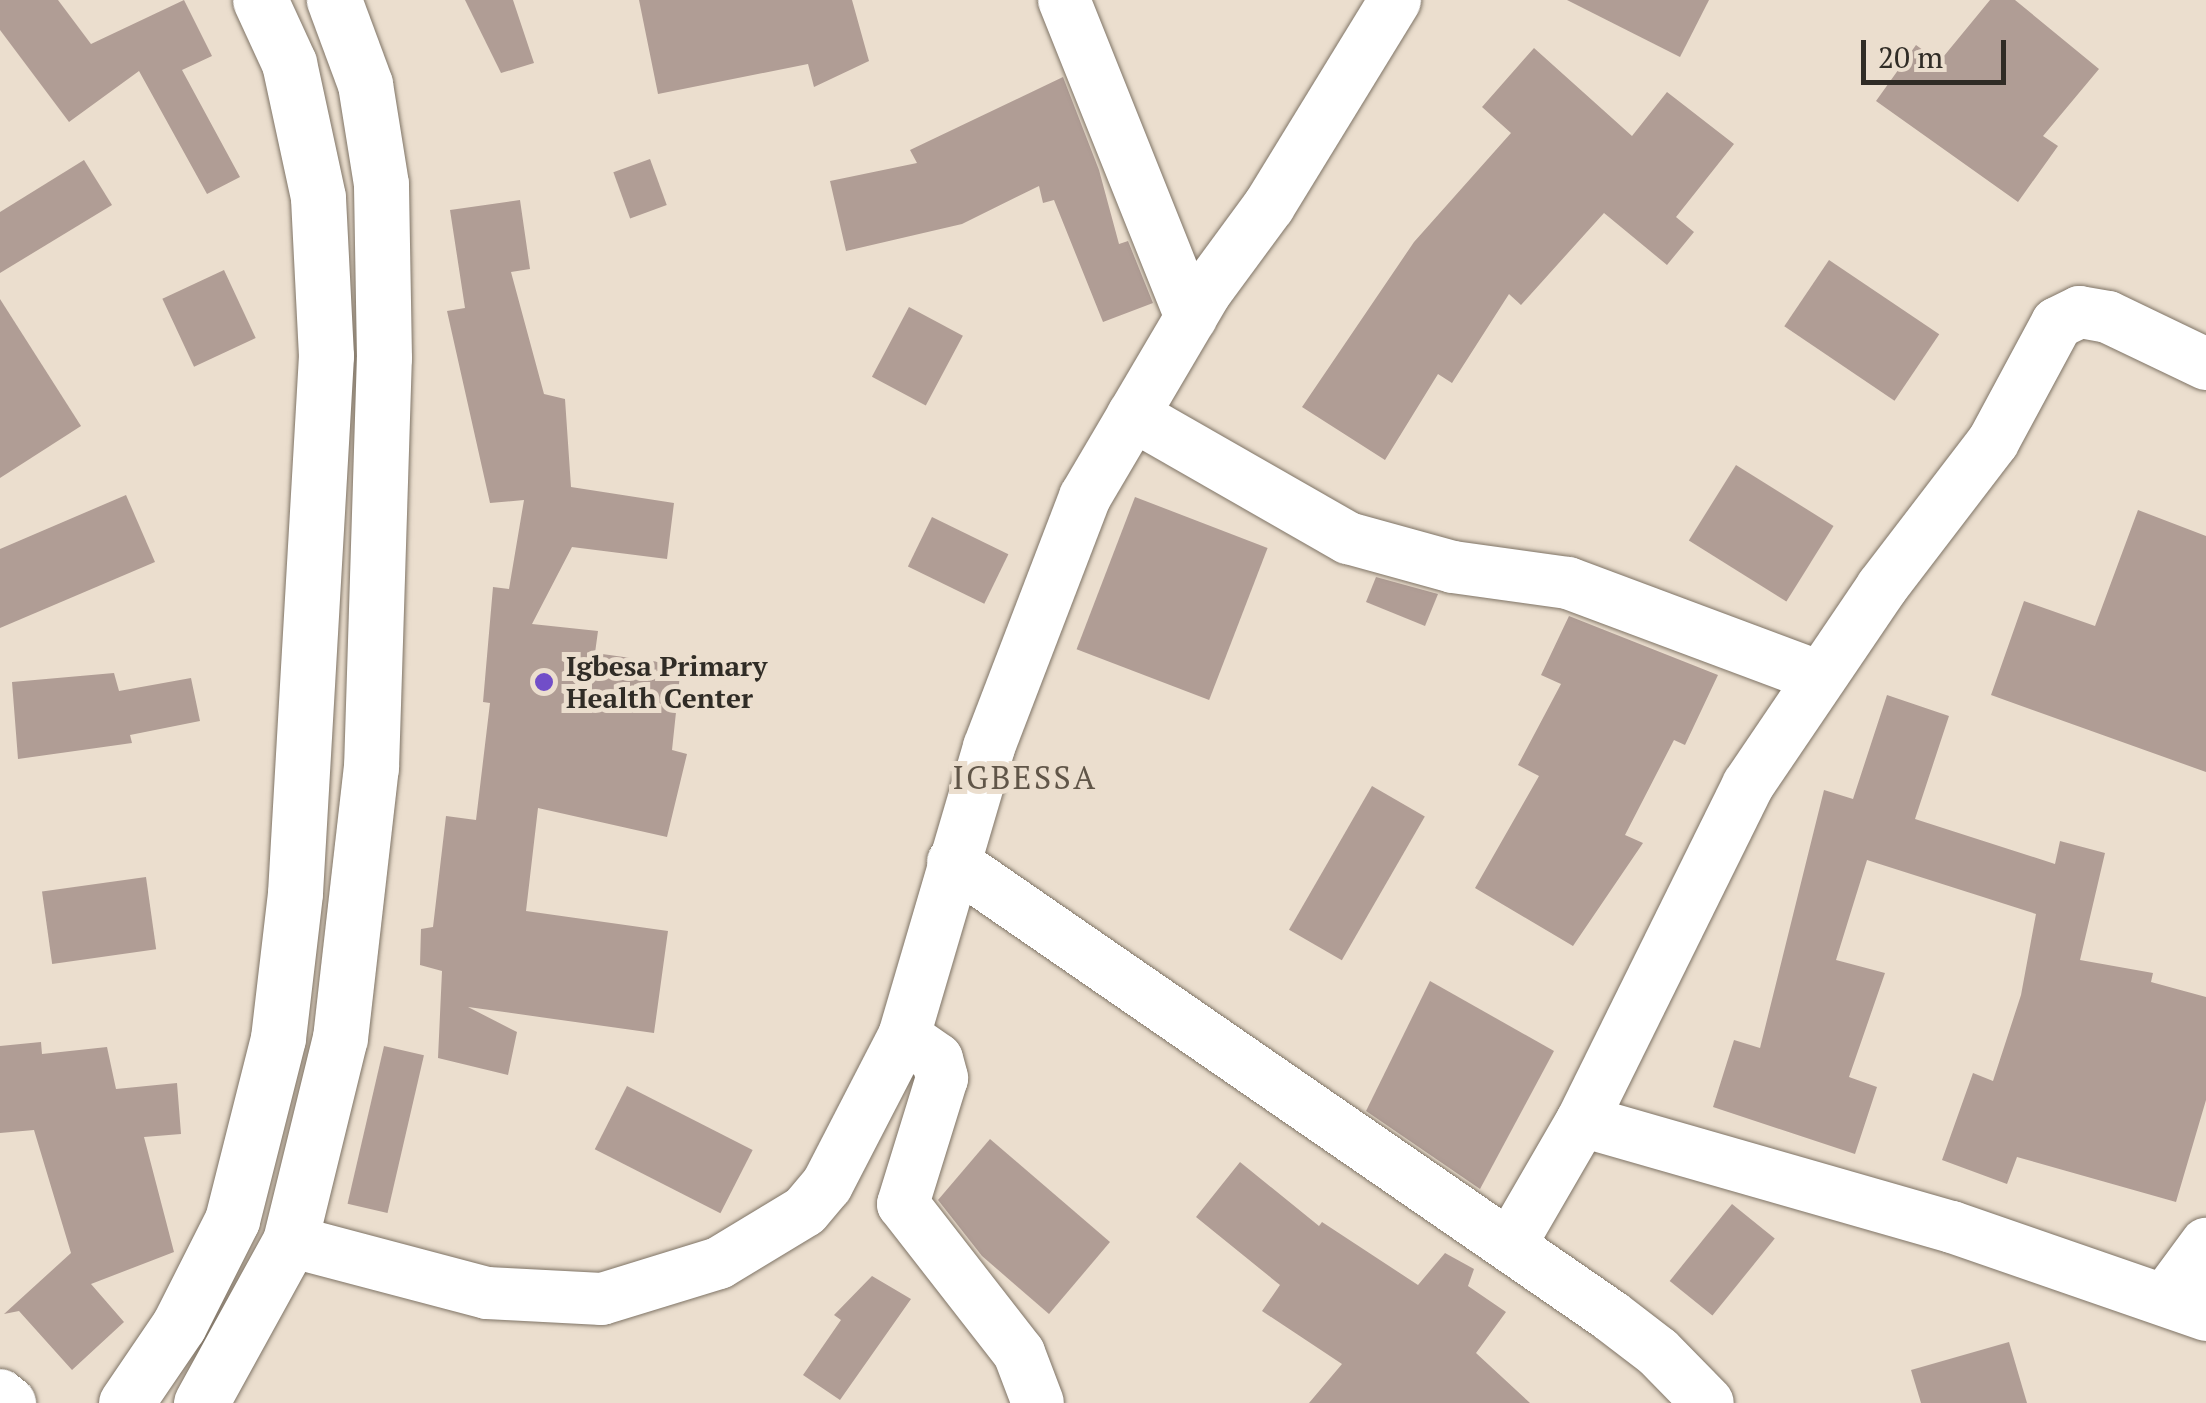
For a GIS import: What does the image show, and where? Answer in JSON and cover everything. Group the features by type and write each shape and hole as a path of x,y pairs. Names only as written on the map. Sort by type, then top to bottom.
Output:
{"street":[{"path":"126,1403 179,1325 232,1220 278,1038 295,894 326,356 318,197 289,63 260,0"},
{"path":"201,1403 290,1241 340,1038 371,768 380,540 381,184 365,84 334,0"},
{"path":"1064,0 1191,318"},
{"path":"290,1241 487,1294 602,1300 719,1263 805,1211 827,1185 904,1036 989,747 1085,497 1191,318 1269,206 1395,0"},
{"path":"1510,1246 1582,1120 1748,785 1820,677 1992,442 2058,323 2080,312 2108,317 2206,364"},
{"path":"1133,415 1348,538 1453,567 1568,583 1820,677"},
{"path":"953,862 1658,1352 1708,1403"},
{"path":"904,1036 936,1059 942,1078 904,1204 1019,1352 1038,1403"},
{"path":"1582,1120 2186,1306 2206,1244"},
{"path":"0,1396 10,1403"}],"building":[{"path":"0,0 58,0 91,44 184,0 212,56 182,70 240,177 207,194 139,71 69,122 0,30"},
{"path":"465,0 513,0 534,63 501,73"},
{"path":"639,0 852,0 869,61 814,87 808,64 658,94"},
{"path":"1567,0 1709,0 1680,57"},
{"path":"1990,0 2015,0 2099,69 2043,136 2058,146 2018,202 1876,101 1916,45 1939,62"},
{"path":"1534,48 1632,136 1667,92 1734,144 1676,217 1694,232 1667,265 1604,213 1521,305 1509,294 1452,383 1438,374 1385,460 1302,407 1414,242 1511,133 1482,107"},
{"path":"1063,77 1099,170 1119,244 1128,241 1153,303 1103,322 1054,200 1043,203 1039,186 962,224 846,251 830,181 917,163 910,150"},
{"path":"650,159 667,205 630,218 613,172"},
{"path":"84,160 112,205 0,273 0,212"},
{"path":"520,200 530,269 511,272 544,394 565,399 571,487 674,503 667,559 572,547 532,624 598,631 595,653 681,665 672,750 687,754 667,837 538,808 526,911 668,931 654,1033 468,1007 517,1032 508,1075 438,1058 442,971 420,965 421,929 433,927 446,816 476,820 490,703 483,702 493,587 509,589 524,500 490,503 447,311 465,308 450,210"},
{"path":"1829,260 1939,334 1895,401 1784,326"},
{"path":"224,270 256,338 194,367 162,299"},
{"path":"0,299 81,426 0,478"},
{"path":"909,307 963,336 926,405 872,377"},
{"path":"1736,465 1834,526 1786,601 1689,540"},
{"path":"126,495 155,562 0,628 0,549"},
{"path":"1135,497 1268,548 1209,700 1077,649"},
{"path":"2138,510 2206,536 2206,772 1991,695 2024,601 2095,626"},
{"path":"932,517 1008,554 984,604 908,566"},
{"path":"1376,577 1438,594 1425,626 1366,602"},
{"path":"1569,616 1718,675 1685,745 1674,740 1625,835 1643,843 1573,946 1475,888 1539,776 1518,765 1561,684 1541,675"},
{"path":"114,673 119,691 191,678 200,721 130,735 132,743 18,759 12,682"},
{"path":"1887,695 1949,716 1915,819 2055,864 2060,841 2105,853 2080,960 2153,973 2151,982 2206,997 2206,1100 2176,1202 2017,1157 2007,1184 1942,1160 1973,1073 1993,1081 2021,995 2036,914 1867,860 1836,960 1885,973 1849,1077 1877,1087 1855,1154 1713,1107 1734,1040 1760,1048 1824,790 1853,799"},
{"path":"1372,786 1425,816 1342,960 1289,930"},
{"path":"146,877 156,949 52,964 42,892"},
{"path":"1430,981 1554,1051 1480,1189 1366,1111"},
{"path":"41,1042 42,1054 107,1047 116,1089 177,1083 181,1134 144,1137 174,1252 91,1284 124,1322 72,1370 19,1311 4,1314 71,1253 34,1130 0,1133 0,1046"},
{"path":"384,1046 424,1055 388,1213 348,1204"},
{"path":"627,1086 753,1150 720,1213 595,1149"},
{"path":"990,1139 1110,1242 1049,1314 982,1256 938,1200"},
{"path":"1240,1162 1319,1226 1322,1222 1418,1285 1445,1253 1474,1269 1468,1286 1506,1312 1476,1353 1530,1403 1309,1403 1342,1364 1262,1311 1280,1285 1196,1217"},
{"path":"1732,1204 1775,1239 1712,1316 1670,1281"},
{"path":"872,1276 911,1299 840,1400 803,1375 841,1320 834,1315"},
{"path":"2009,1342 2027,1403 1921,1403 1911,1370"}],"place":[{"name":"Igbesa Primary Health Center","path":"544,682"}],"district":[{"name":"IGBESSA","path":"1025,777"}]}
